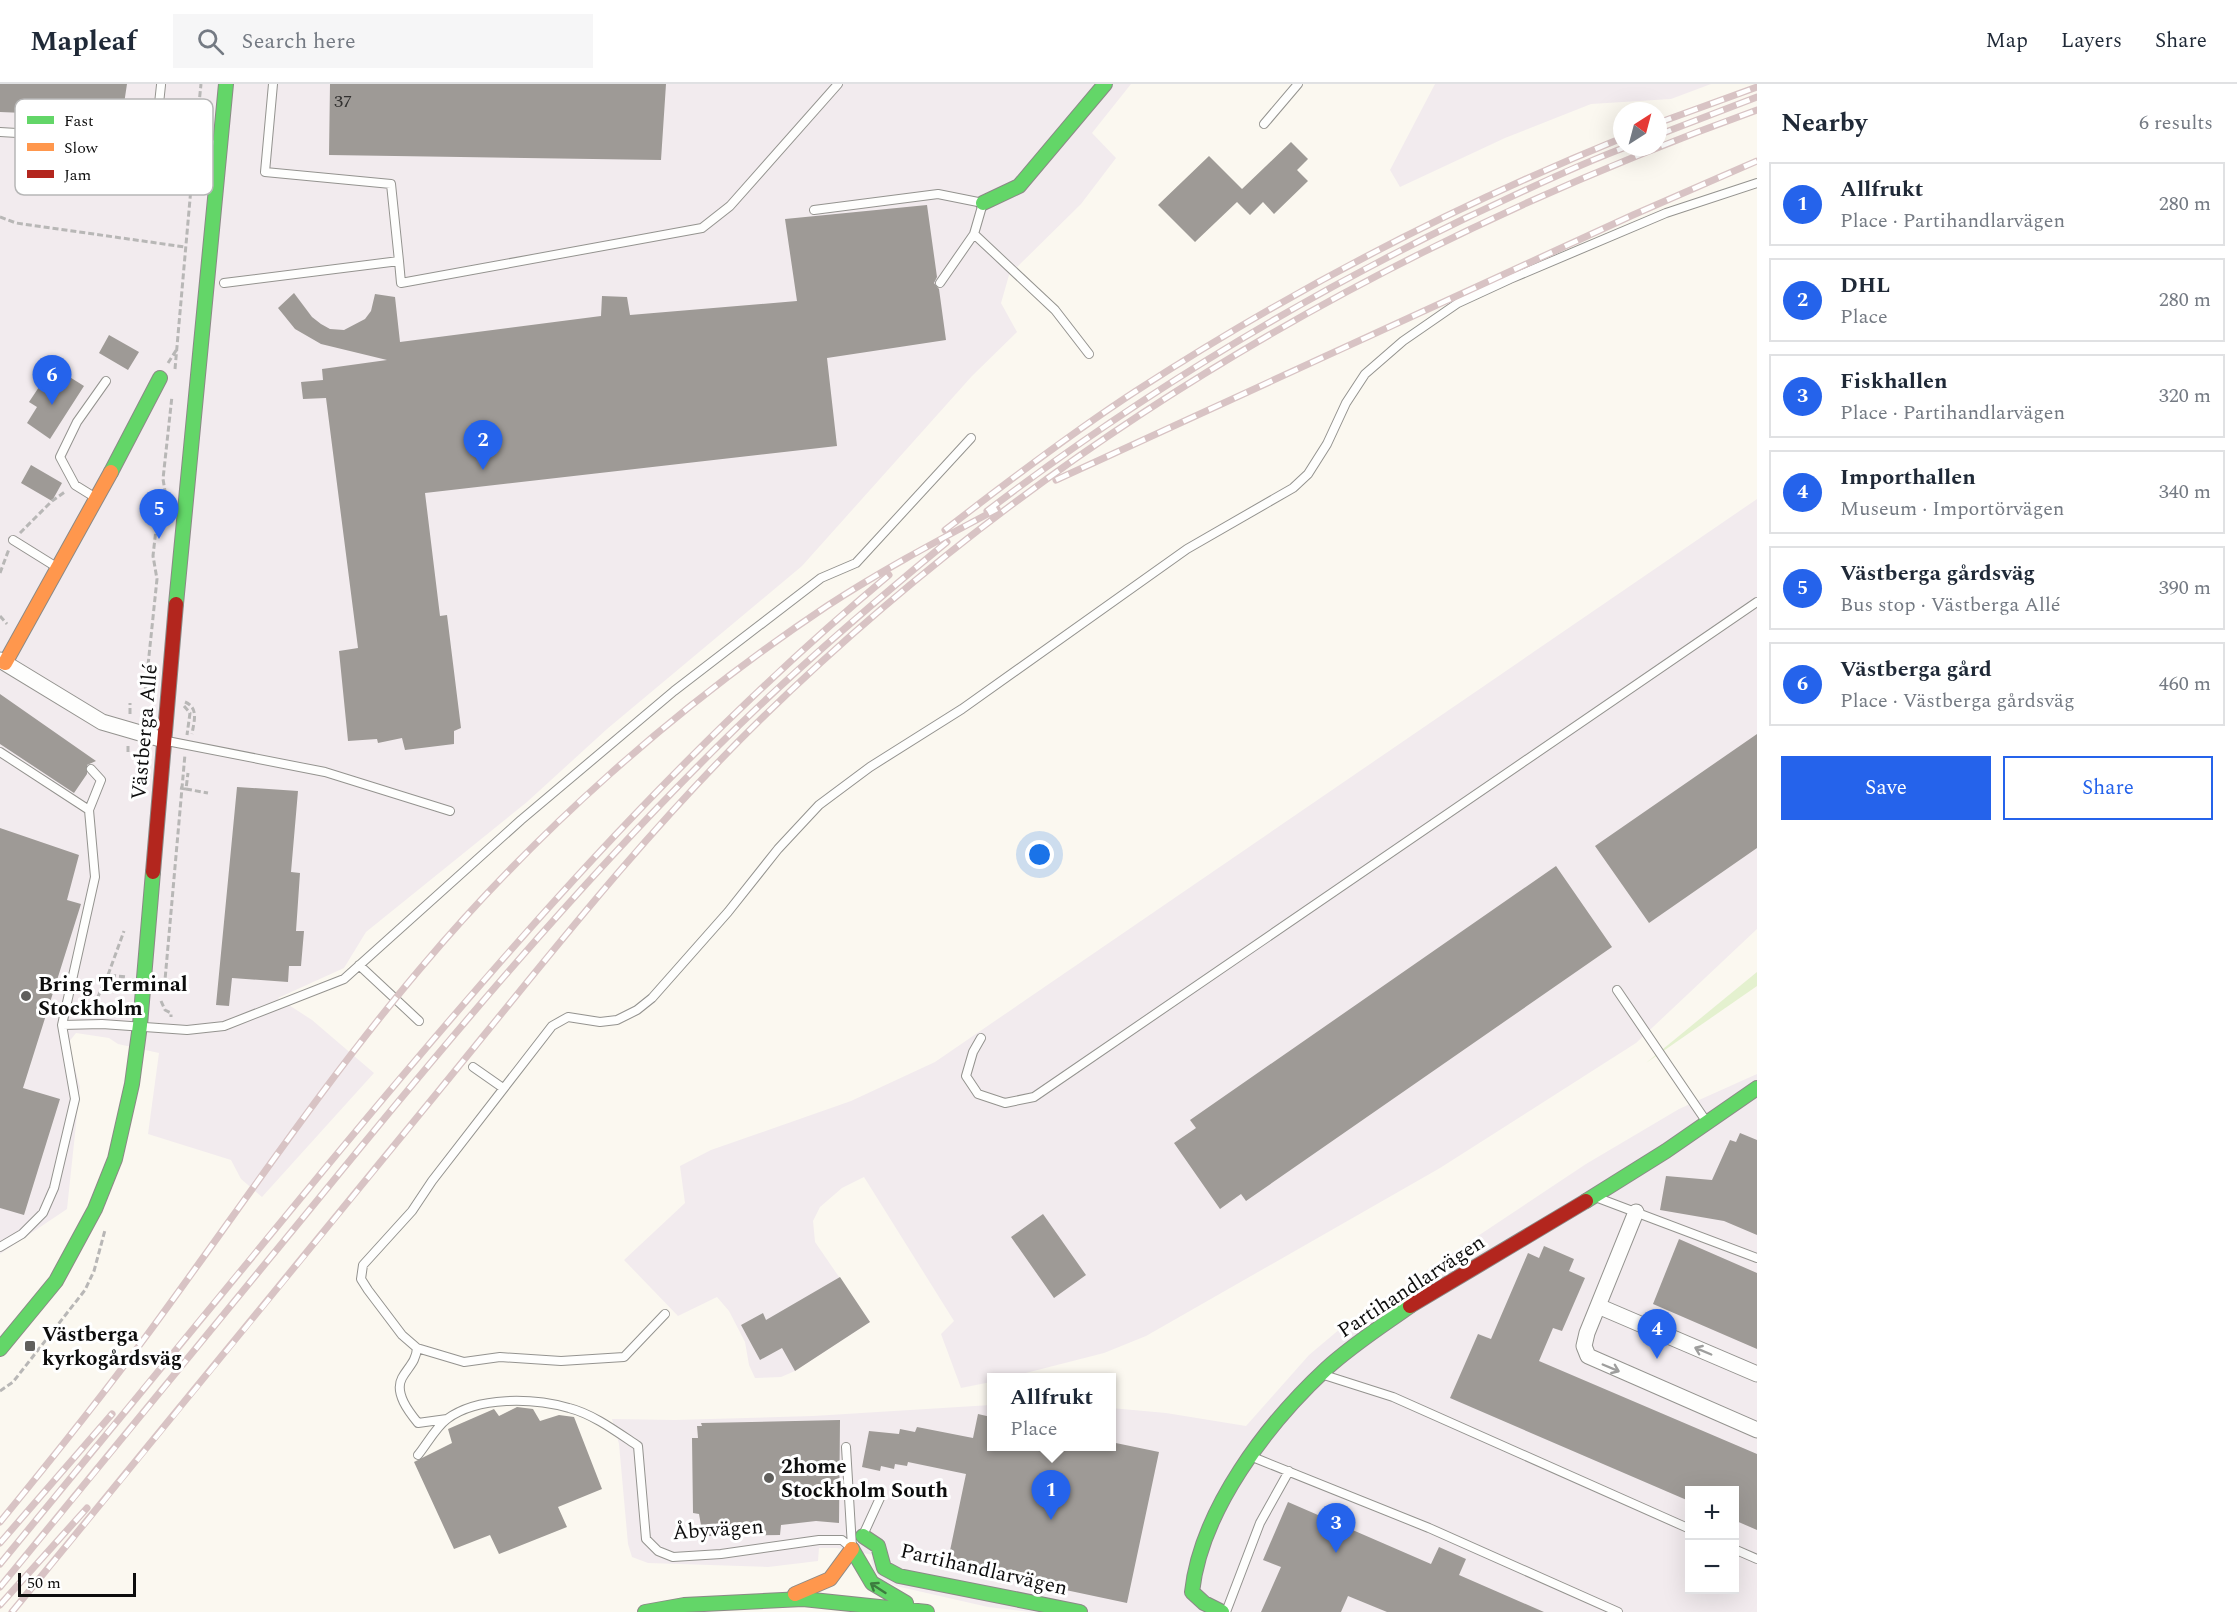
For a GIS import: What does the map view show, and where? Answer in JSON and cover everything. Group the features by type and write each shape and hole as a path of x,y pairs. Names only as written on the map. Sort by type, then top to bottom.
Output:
{"street":[{"name":"Västberga Allé","path":"0,1349 56,1281 106,1184 124,1123 140,1025 164,740 226,84"},
{"path":"983,203 1018,186 1105,84"},
{"path":"160,378 59,569 3,662 102,722 164,740"},
{"name":"Partihandlarvägen","path":"1224,1612 1200,1608 1192,1592 1193,1566 1201,1544 1232,1486 1294,1403 1320,1374 1348,1350 1414,1305 1594,1197 1757,1088"},
{"path":"1636,1212 1584,1346 1588,1356 1757,1430"},
{"path":"1598,1306 1757,1374"},
{"name":"Partihandlarvägen","path":"863,1536 878,1546 884,1568 899,1576 1080,1612"},
{"path":"777,1599 830,1582 843,1567 852,1549"},
{"path":"852,1549 863,1575 870,1584 924,1611"},
{"path":"645,1612 684,1605 777,1599 854,1603 924,1611"}],"lane":[{"path":"273,84 265,171 391,184 401,283 702,228 730,206 838,84"},
{"path":"1264,124 1298,84"},
{"path":"0,132 15,133"},
{"path":"213,144 221,145"},
{"path":"665,1314 624,1357 561,1361 500,1357 464,1362 417,1348 402,1335 361,1279 363,1265 412,1211 503,1088 558,1021 568,1017 600,1022 617,1020 652,998 819,804 870,767 962,709 1186,549 1293,488 1308,474 1327,444 1346,403 1365,374 1403,341 1458,303 1510,279 1666,213 1757,183"},
{"path":"814,210 938,194 983,203 974,234 940,283"},
{"path":"974,234 1055,310 1089,354"},
{"path":"224,283 399,261"},
{"path":"97,499 75,485 60,457 77,422 106,381"},
{"path":"62,1025 140,1025 187,1030 224,1026 344,979 530,812 674,691 821,578 856,563 971,438"},
{"path":"13,540 59,569"},
{"path":"981,1038 973,1052 966,1076 978,1094 1005,1103 1034,1096 1757,602"},
{"path":"164,740 326,772 450,811"},
{"path":"0,752 89,810"},
{"path":"0,1246 22,1234 43,1213 54,1188 75,1099 62,1025 94,876 89,810 101,780 91,769"},
{"path":"359,965 419,1021"},
{"path":"1617,990 1707,1122"},
{"path":"473,1067 503,1088"},
{"path":"1594,1197 1757,1258"},
{"path":"417,1348 416,1359 400,1380 401,1394 406,1407 418,1423 447,1419"},
{"path":"1320,1374 1392,1397 1685,1527"},
{"name":"Åbyvägen","path":"447,1419 478,1404 505,1400 569,1408 613,1429 638,1446 646,1539 658,1551 673,1557 842,1540 852,1549"},
{"path":"418,1455 447,1419"},
{"path":"846,1447 852,1549"},
{"path":"1253,1457 1429,1528 1618,1612"},
{"path":"1224,1612 1260,1523 1288,1471"},
{"path":"852,1549 863,1536 880,1498"},
{"path":"1739,1552 1757,1560"}],"path":[{"path":"199,99 201,84"},
{"path":"175,373 190,195"},
{"path":"0,216 16,223 185,247"},
{"path":"177,349 186,349"},
{"path":"160,378 177,349"},
{"path":"169,510 163,479 173,385"},
{"path":"0,573 13,540 52,501 75,485"},
{"path":"187,733 190,713 185,704 192,705 195,712 192,734"},
{"path":"161,987 165,980 183,774"},
{"path":"186,789 208,793"},
{"path":"85,1024 108,975 124,931"},
{"path":"108,975 165,980"},
{"path":"0,1391 13,1382 72,1308 85,1290 94,1271"}],"shaded area":[{"path":"0,84 1131,84 1092,133 1116,158 1081,204 1009,275 1001,303 1017,332 972,376 802,566 607,729 527,802 366,932 344,968 278,998 312,1020 374,1073 262,1197 241,1179 231,1160 148,1134 159,1053 118,1044 109,1038 76,1033 68,1043 80,1087 67,1209 0,1254"},
{"path":"1435,84 1711,84 1671,99 1591,104 1505,138 1400,187 1390,170"},
{"path":"1757,499 1757,929 1636,1043 1440,1168 1146,1336 1104,1353 1026,1373 987,1373 987,1383 961,1388 941,1334 954,1321 864,1177 842,1188 820,1207 813,1221 815,1242 870,1322 795,1371 781,1377 755,1378 749,1365 745,1342 729,1311 717,1297 678,1316 624,1260 685,1203 680,1166 711,1150 851,1101 935,1062"},
{"path":"1757,1074 1757,1612 1030,1612 988,1607 896,1586 882,1580 874,1570 871,1561 873,1555 837,1548 819,1548 818,1561 768,1567 648,1563 632,1557 628,1544 619,1444 612,1419 675,1420 813,1416 987,1405 987,1451 1116,1451 1116,1408 1166,1413 1246,1426 1309,1355 1347,1323 1586,1164 1679,1109"}],"green space":[{"path":"1757,972 1757,986 1646,1063"}],"building":[{"path":"0,84 127,84 125,99 15,99 15,113 0,112"},
{"path":"330,84 666,84 661,160 329,155"},
{"path":"1291,142 1308,159 1297,170 1308,181 1274,214 1263,202 1250,215 1237,202 1195,242 1158,205 1209,156 1242,189"},
{"path":"927,205 937,277 934,283 939,289 946,340 827,358 837,446 425,493 440,616 447,615 461,728 454,731 454,744 405,750 402,738 378,743 377,739 348,741 339,651 358,648 326,398 303,399 301,382 323,380 322,369 387,360 321,344 295,329 278,308 294,293 312,317 321,324 330,329 344,330 365,319 371,311 375,294 395,297 400,342 601,316 602,296 627,297 630,315 797,301 785,219"},
{"path":"109,335 139,352 128,370 99,353"},
{"path":"60,371 84,386 50,439 27,423 37,407 29,402 43,381 50,386"},
{"path":"31,465 62,483 52,501 21,483"},
{"path":"0,694 96,761 87,765 87,774 74,793 0,744"},
{"path":"1757,734 1757,848 1649,923 1595,846"},
{"path":"237,787 298,791 291,872 300,873 296,931 304,931 301,966 289,966 288,982 232,978 229,1006 216,1005"},
{"name":"Bring Terminal Stockholm","path":"0,828 79,855 67,900 81,904 23,1088 60,1099 24,1215 0,1208"},
{"path":"1556,866 1612,947 1246,1201 1241,1194 1220,1209 1174,1143 1196,1128 1190,1120"},
{"path":"1740,1133 1757,1140 1757,1235 1724,1221 1660,1210 1666,1176 1712,1180 1730,1140 1736,1142"},
{"path":"1043,1214 1086,1275 1054,1298 1011,1237"},
{"path":"1679,1239 1757,1273 1757,1349 1653,1304"},
{"path":"1544,1246 1574,1259 1569,1271 1585,1278 1562,1331 1553,1328 1539,1361 1757,1454 1757,1530 1739,1522 1739,1486 1685,1486 1685,1499 1450,1398 1478,1334 1491,1339 1528,1253 1539,1258"},
{"path":"840,1277 870,1322 795,1371 782,1348 760,1360 741,1325 763,1313 766,1320"},
{"path":"517,1407 533,1409 540,1421 559,1415 574,1417 602,1489 558,1507 567,1527 499,1554 490,1535 454,1549 414,1462 452,1443 448,1429 494,1409 499,1416"},
{"path":"978,1414 987,1416 987,1451 1116,1451 1116,1443 1159,1452 1127,1603 947,1565 966,1474 908,1462 907,1466 895,1464 894,1469 881,1466 880,1471 862,1467 869,1431 899,1434 900,1429 915,1432 917,1427 973,1438"},
{"name":"2home Stockholm South","path":"840,1420 839,1523 816,1521 781,1525 780,1535 703,1536 699,1514 693,1513 692,1438 698,1438 697,1426 702,1426 701,1423"},
{"path":"1288,1502 1431,1564 1439,1547 1466,1559 1459,1575 1544,1612 1387,1612 1348,1596 1341,1612 1261,1612 1281,1567 1263,1560"}],"railway":[{"path":"1667,120 1757,87"},
{"path":"1667,132 1757,97"},
{"path":"12,1612 634,854 717,763 761,719 870,619 984,526 1103,440 1226,361 1353,289 1484,223 1619,163 1757,110"},
{"path":"945,530 1111,407 1253,319 1434,222 1613,142"},
{"path":"987,511 1102,428 1220,352 1281,316 1405,248 1468,217 1613,152"},
{"path":"1056,480 1633,215 1757,161"},
{"path":"0,1522 129,1359 280,1150 383,1014 464,919 511,869 560,820 662,729 771,645 869,580 997,509"},
{"path":"0,1587 416,1081 563,909 746,718 830,641 947,542"},
{"path":"0,1564 392,1087 594,857 737,712 889,575"},
{"path":"0,1543 112,1414"},
{"path":"0,1605 87,1508"}],"traffic: fast":[{"path":"176,604 226,84"},
{"path":"983,203 1019,186 1105,84"},
{"path":"111,472 160,378"},
{"path":"0,1349 56,1281 95,1209 115,1159 132,1084 140,1025 153,872"},
{"path":"1586,1201 1666,1151 1757,1088"},
{"path":"1222,1612 1204,1603 1192,1592 1198,1561 1208,1530 1240,1470 1281,1416 1326,1369 1410,1306"},
{"path":"863,1536 878,1546 884,1568 899,1576 1080,1612"},
{"path":"852,1549 872,1583 906,1603"},
{"path":"645,1612 684,1605 803,1599 927,1612"}],"traffic: slow":[{"path":"5,663 111,472"},
{"path":"795,1594 830,1579 852,1549"}],"traffic: jam":[{"path":"153,872 176,604"},
{"path":"1410,1306 1586,1201"}],"place":[{"name":"Västberga gård","path":"52,405"},
{"name":"DHL","path":"483,470"},
{"name":"Västberga gårdsväg","path":"159,539"},
{"name":"Bring Terminal Stockholm","path":"26,996"},
{"name":"Västberga kyrkogårdsväg","path":"30,1346"},
{"name":"Importhallen","path":"1657,1359"},
{"name":"2home Stockholm South","path":"769,1478"},
{"name":"Allfrukt","path":"1051,1520"},
{"name":"Fiskhallen","path":"1336,1553"}]}
